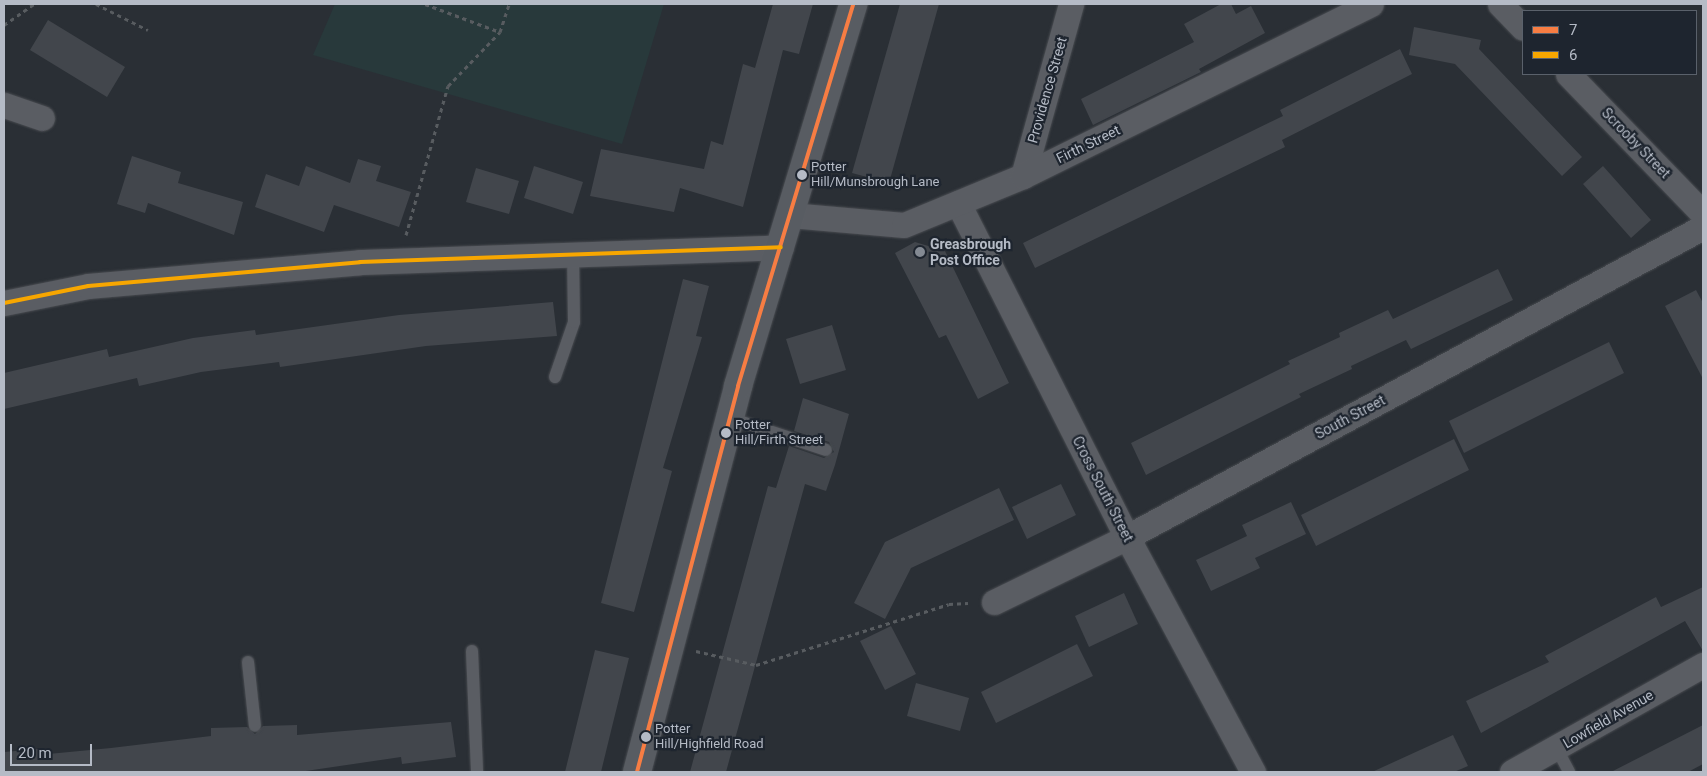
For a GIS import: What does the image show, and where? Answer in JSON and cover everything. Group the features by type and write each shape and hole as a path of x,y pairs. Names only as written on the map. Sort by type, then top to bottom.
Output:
{"main road":[{"path":"637,772 669,644 730,418 853,4"}],"street":[{"name":"Providence Street","path":"1023,176 1071,4"},
{"name":"Firth Street","path":"790,215 904,225 1023,176 1370,4"},
{"path":"1500,4 1522,27"},
{"name":"Scrooby Street","path":"1569,75 1703,214"},
{"path":"4,105 42,118"},
{"name":"Cross South Street","path":"958,203 1127,537 1253,772"},
{"name":"South Street","path":"994,602 1127,537 1703,227"},
{"path":"4,303 88,286 399,260 781,247"},
{"name":"Lowfield Avenue","path":"1512,772 1703,665"}],"lane":[{"path":"555,377 574,322 574,254"},
{"path":"730,418 826,450"},
{"path":"472,651 477,772"},
{"path":"248,662 254,726"},
{"path":"1556,749 1569,772"}],"path":[{"path":"4,25 34,4"},
{"path":"96,4 148,30"},
{"path":"425,4 500,32"},
{"path":"399,260 448,86 500,32 509,4"},
{"path":"669,644 756,665 949,604 994,602"}],"shaded area":[{"path":"335,4 664,4 622,144 313,55"}],"building":[{"path":"773,4 813,4 799,54 783,50 743,207 680,188 674,212 590,196 601,149 704,169 711,141 723,145 743,64 755,68"},
{"path":"900,4 939,4 889,183 852,173"},
{"path":"1221,4 1231,4 1236,14 1251,6 1265,33 1199,69 1201,72 1093,125 1081,99 1194,42 1184,24"},
{"path":"48,20 125,67 107,97 30,50"},
{"path":"1414,27 1481,40 1479,49 1582,157 1562,176 1455,64 1409,55"},
{"path":"1400,49 1412,74 1282,140 1285,147 1035,268 1023,243 1283,116 1280,110"},
{"path":"132,156 181,172 178,183 243,202 234,235 148,203 145,213 117,204"},
{"path":"358,159 381,166 376,181 411,192 399,227 334,205 324,232 255,207 266,174 299,186 306,166 350,183"},
{"path":"534,166 583,182 573,214 524,198"},
{"path":"1603,166 1651,220 1631,238 1583,184"},
{"path":"476,168 519,181 509,214 466,202"},
{"path":"915,242 945,251 1009,383 978,399 946,335 939,338 895,253"},
{"path":"1498,269 1513,300 1411,349 1406,340 1351,366 1352,369 1299,394 1301,397 1146,475 1131,443 1290,364 1288,361 1340,337 1339,333 1388,310 1393,319"},
{"path":"683,279 709,286 696,336 702,337 663,468 672,471 634,612 601,603"},
{"path":"1696,290 1703,303 1703,379 1665,306"},
{"path":"553,302 557,336 426,346 280,367 279,362 201,372 139,386 137,378 4,409 4,373 107,349 109,357 193,338 255,330 256,335 399,315"},
{"path":"832,325 846,370 800,384 786,339"},
{"path":"1609,342 1624,373 1464,453 1449,421"},
{"path":"803,398 849,414 835,465 826,491 805,484 726,772 690,772 768,486 776,488 789,446 824,458 834,452 829,442 794,431"},
{"path":"1454,439 1469,470 1316,546 1301,515"},
{"path":"1061,484 1076,515 1027,539 1012,507"},
{"path":"999,488 1014,520 911,568 885,619 854,603 885,542"},
{"path":"1291,502 1306,534 1255,558 1260,568 1211,591 1196,560 1247,536 1242,525"},
{"path":"1703,587 1703,651 1685,621 1481,733 1466,701 1549,662 1545,656 1656,597 1661,607"},
{"path":"1124,593 1138,624 1089,647 1075,616"},
{"path":"891,626 916,674 885,690 860,641"},
{"path":"1077,644 1093,676 996,723 981,692"},
{"path":"595,650 629,658 601,772 565,772"},
{"path":"916,683 969,698 960,731 907,716"},
{"path":"451,722 456,757 402,764 401,757 299,772 4,772 4,752 38,749 38,755 111,748 211,736 211,728 247,727 255,734 263,726 297,725 297,735"},
{"path":"1703,725 1703,764 1688,772 1611,772"},
{"path":"1453,735 1468,766 1454,772 1372,772"}],"transit line":[{"name":"7","path":"637,772 738,386 853,4"},
{"name":"6","path":"4,303 88,286 360,262 781,247"}],"place":[{"name":"Potter Hill/Munsbrough Lane","path":"802,175"},
{"name":"Greasbrough Post Office","path":"920,252"},
{"name":"Potter Hill/Firth Street","path":"726,433"},
{"name":"Potter Hill/Highfield Road","path":"646,737"}]}
